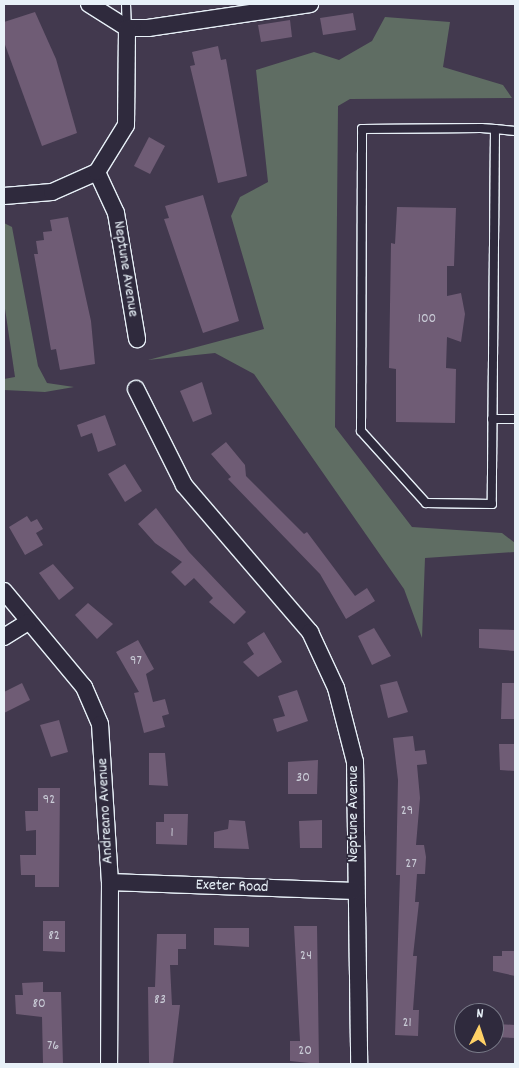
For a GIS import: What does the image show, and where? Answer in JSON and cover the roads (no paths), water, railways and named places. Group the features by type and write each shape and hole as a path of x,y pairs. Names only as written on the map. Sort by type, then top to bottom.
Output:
{"street":[{"path":"89,4 126,28 310,4"},
{"path":"4,196 52,192 97,172 126,124 126,28"},
{"name":"Neptune Avenue","path":"97,172 116,213 136,339"},
{"name":"Neptune Avenue","path":"136,389 184,485 310,632 336,688 355,762 354,891 358,1064"},
{"name":"Andreano Avenue","path":"4,591 84,688 100,724 110,882 109,1064"},
{"path":"4,637 28,622"},
{"name":"Exeter Road","path":"110,882 354,891"}],"lane":[{"path":"126,4 126,28"},
{"path":"495,129 492,504 426,503 361,431 362,129 495,129 515,132"},
{"path":"492,419 515,419"}]}
